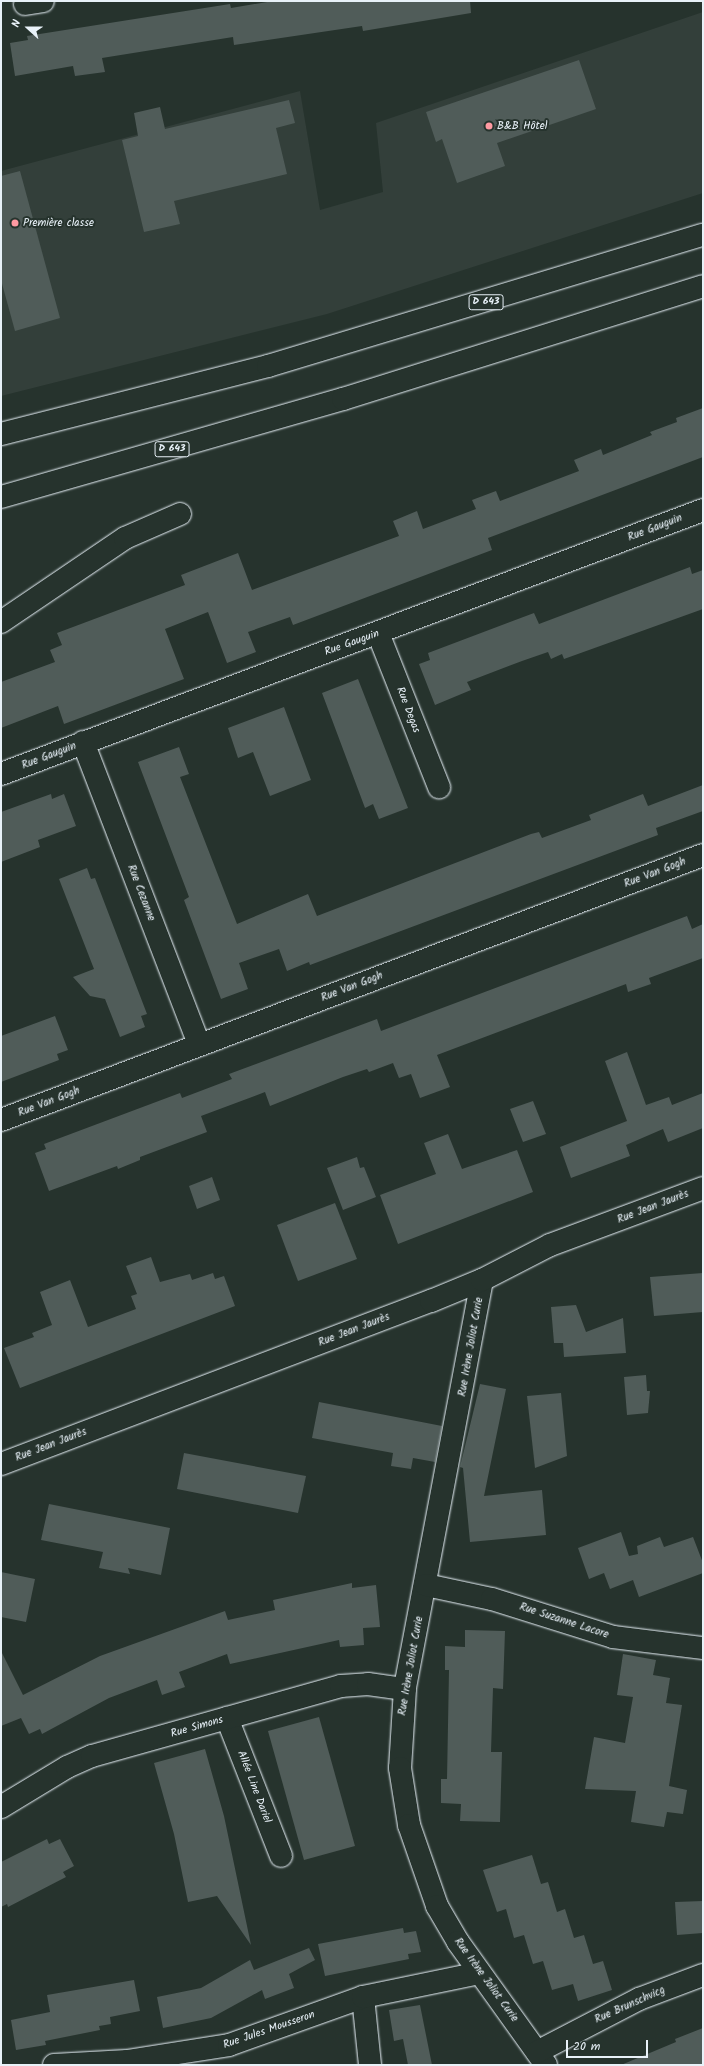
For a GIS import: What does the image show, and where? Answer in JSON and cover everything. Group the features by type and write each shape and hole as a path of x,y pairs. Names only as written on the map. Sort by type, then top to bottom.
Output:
{"main road":[{"name":"D 643","path":"1,434 268,366 703,235"},
{"name":"D 643","path":"1,497 344,399 703,286"},
{"name":"Rue Gauguin","path":"1,774 703,510"},
{"path":"1,622 125,538 180,514"},
{"name":"Rue Degas","path":"378,633 439,787"},
{"name":"Rue Cezanne","path":"83,742 199,1044"},
{"name":"Rue Van Gogh","path":"1,1120 703,855"},
{"name":"Rue Jean Jaurès","path":"1,1464 482,1280 550,1245 703,1188"},
{"name":"Rue Irène Joliot Curie","path":"482,1280 426,1585 405,1689 400,1768 409,1825 437,1906 480,1973 542,2058"},
{"name":"Rue Suzanne Lacore","path":"426,1585 504,1602 613,1637 703,1648"},
{"name":"Rue Simons","path":"1,1807 80,1760 340,1686 368,1684 405,1689"},
{"name":"Allée Line Dariel","path":"227,1718 281,1856"},
{"name":"Rue Jules Mousseron","path":"54,2064 127,2063 229,2046 363,1997 480,1973"},
{"name":"Rue Brunschvicg","path":"542,2058 638,1999 703,1975"},
{"path":"363,1997 370,2065"}],"shaded area":[{"path":"703,12 703,193 327,314 1,396 1,171 300,91 320,210 383,192 376,123"}],"building":[{"path":"273,1 470,1 471,13 363,31 362,26 234,45 233,37 102,58 105,72 75,76 73,66 15,76 10,43 28,40 27,36 230,4 231,8"},
{"name":"B&B Hôtel","path":"579,60 596,109 497,143 505,166 457,183 442,139 436,142 426,112"},
{"path":"289,100 295,123 276,128 287,174 174,201 180,224 144,232 122,140 138,136 134,113 160,107 165,129"},
{"name":"Première classe","path":"20,171 60,318 15,331 1,280 1,176"},
{"path":"703,408 703,457 488,538 492,550 293,625 290,617 248,632 256,652 227,663 208,612 165,629 184,679 64,724 58,706 1,728 1,682 55,662 50,650 62,645 57,633 185,585 181,575 238,553 252,590 399,536 393,521 417,511 423,529 476,509 472,500 496,491 500,501 579,471 574,460 601,449 603,455 652,435 650,432 677,422 676,418"},
{"path":"690,567 692,574 703,570 703,609 564,659 562,654 551,659 548,652 522,661 467,682 471,690 435,705 419,664 430,660 428,653 534,613 539,624"},
{"path":"358,679 408,808 379,819 373,804 365,808 322,693"},
{"path":"284,707 311,780 270,796 253,752 238,758 228,728"},
{"path":"179,747 189,774 180,777 237,924 308,894 317,916 531,834 539,832 542,838 591,820 589,815 643,794 648,806 703,785 703,811 656,828 658,835 310,965 309,962 287,971 279,949 239,963 248,989 221,999 184,900 189,897 138,762"},
{"path":"51,794 52,799 64,794 76,826 38,840 40,847 1,862 1,812"},
{"path":"87,868 91,879 95,878 147,1014 141,1016 145,1027 120,1037 105,999 90,996 73,977 94,969 59,879"},
{"path":"687,916 692,929 703,924 703,958 649,978 651,984 628,992 626,984 437,1055 450,1087 420,1098 411,1074 399,1078 393,1063 369,1072 367,1069 343,1077 270,1106 265,1092 201,1116 207,1132 140,1157 140,1160 118,1169 117,1166 49,1191 35,1153 46,1149 44,1144 180,1093 182,1098 232,1079 229,1074 377,1019 381,1031"},
{"path":"55,1016 68,1050 57,1054 59,1060 1,1082 1,1036"},
{"path":"627,1052 646,1105 669,1097 672,1105 703,1093 703,1128 668,1142 663,1129 626,1145 630,1156 571,1178 560,1147 627,1121 605,1061"},
{"path":"533,1101 546,1134 523,1142 510,1109"},
{"path":"448,1134 462,1169 517,1150 533,1192 398,1244 380,1195 436,1174 424,1143"},
{"path":"357,1157 360,1168 364,1167 376,1197 343,1210 327,1168"},
{"path":"212,1177 220,1200 197,1209 189,1186"},
{"path":"335,1203 357,1259 298,1281 277,1225"},
{"path":"151,1257 160,1282 190,1274 192,1280 213,1273 215,1279 224,1276 235,1306 20,1388 4,1348 34,1337 32,1333 52,1325 40,1292 70,1280 88,1327 136,1309 131,1296 137,1294 126,1266"},
{"path":"703,1273 703,1312 654,1316 650,1277"},
{"path":"576,1305 586,1332 623,1318 626,1353 564,1357 563,1343 554,1343 551,1307"},
{"path":"646,1375 647,1391 650,1391 648,1413 627,1415 624,1377"},
{"path":"480,1384 506,1389 484,1496 542,1490 546,1535 470,1542 463,1468 460,1467"},
{"path":"561,1393 567,1456 535,1468 527,1396"},
{"path":"319,1402 442,1426 435,1462 413,1458 411,1469 391,1466 393,1453 312,1438"},
{"path":"184,1453 306,1476 298,1513 177,1489"},
{"path":"49,1504 170,1528 161,1575 128,1568 130,1574 99,1568 103,1552 41,1540"},
{"path":"621,1532 629,1556 638,1554 637,1546 660,1537 664,1547 693,1537 703,1563 703,1573 639,1597 633,1580 610,1589 604,1573 589,1579 578,1548"},
{"path":"1,1572 35,1579 26,1622 1,1617"},
{"path":"352,1583 352,1588 376,1585 380,1627 363,1628 364,1645 340,1647 339,1640 230,1664 227,1654 179,1672 185,1687 162,1695 157,1680 109,1698 42,1734 40,1729 29,1734 21,1718 1,1726 1,1651 23,1695 100,1656 225,1611 228,1620 275,1610 273,1600"},
{"path":"465,1630 505,1631 503,1689 493,1688 491,1752 502,1752 500,1822 460,1821 461,1804 441,1803 441,1779 447,1779 449,1670 445,1670 445,1646 465,1647"},
{"path":"623,1654 656,1660 653,1675 670,1678 666,1703 682,1705 669,1786 687,1790 683,1814 667,1812 664,1827 631,1822 636,1791 585,1789 594,1737 625,1743 633,1697 617,1695"},
{"path":"319,1717 355,1846 304,1860 268,1731"},
{"path":"205,1749 224,1816 251,1945 217,1896 188,1902 174,1834 154,1763"},
{"path":"47,1839 49,1844 60,1839 74,1866 63,1872 66,1877 8,1907 7,1904 1,1907 1,1862"},
{"path":"532,1855 541,1884 548,1882 557,1912 565,1909 574,1938 584,1935 593,1964 603,1961 612,1990 578,2001 573,1984 552,1990 543,1961 533,1964 524,1935 514,1938 506,1909 497,1912 483,1870"},
{"path":"703,1901 703,1933 677,1935 675,1902"},
{"path":"403,1928 404,1933 416,1931 421,1952 408,1954 409,1959 325,1976 318,1944"},
{"path":"309,1948 315,1960 289,1974 294,1988 265,1999 262,1990 211,2018 163,2028 157,1997 201,1988 250,1960 254,1970"},
{"path":"134,1980 140,2011 110,2017 111,2024 99,2026 100,2030 45,2041 46,2045 16,2050 11,2020 50,2012 47,1995"},
{"path":"420,2005 432,2065 408,2065 403,2039 394,2041 389,2010"},
{"path":"703,2028 703,2065 621,2065 676,2042 675,2039"}],"place":[{"name":"B&B Hôtel","path":"489,126"},
{"name":"Première classe","path":"15,223"}]}
